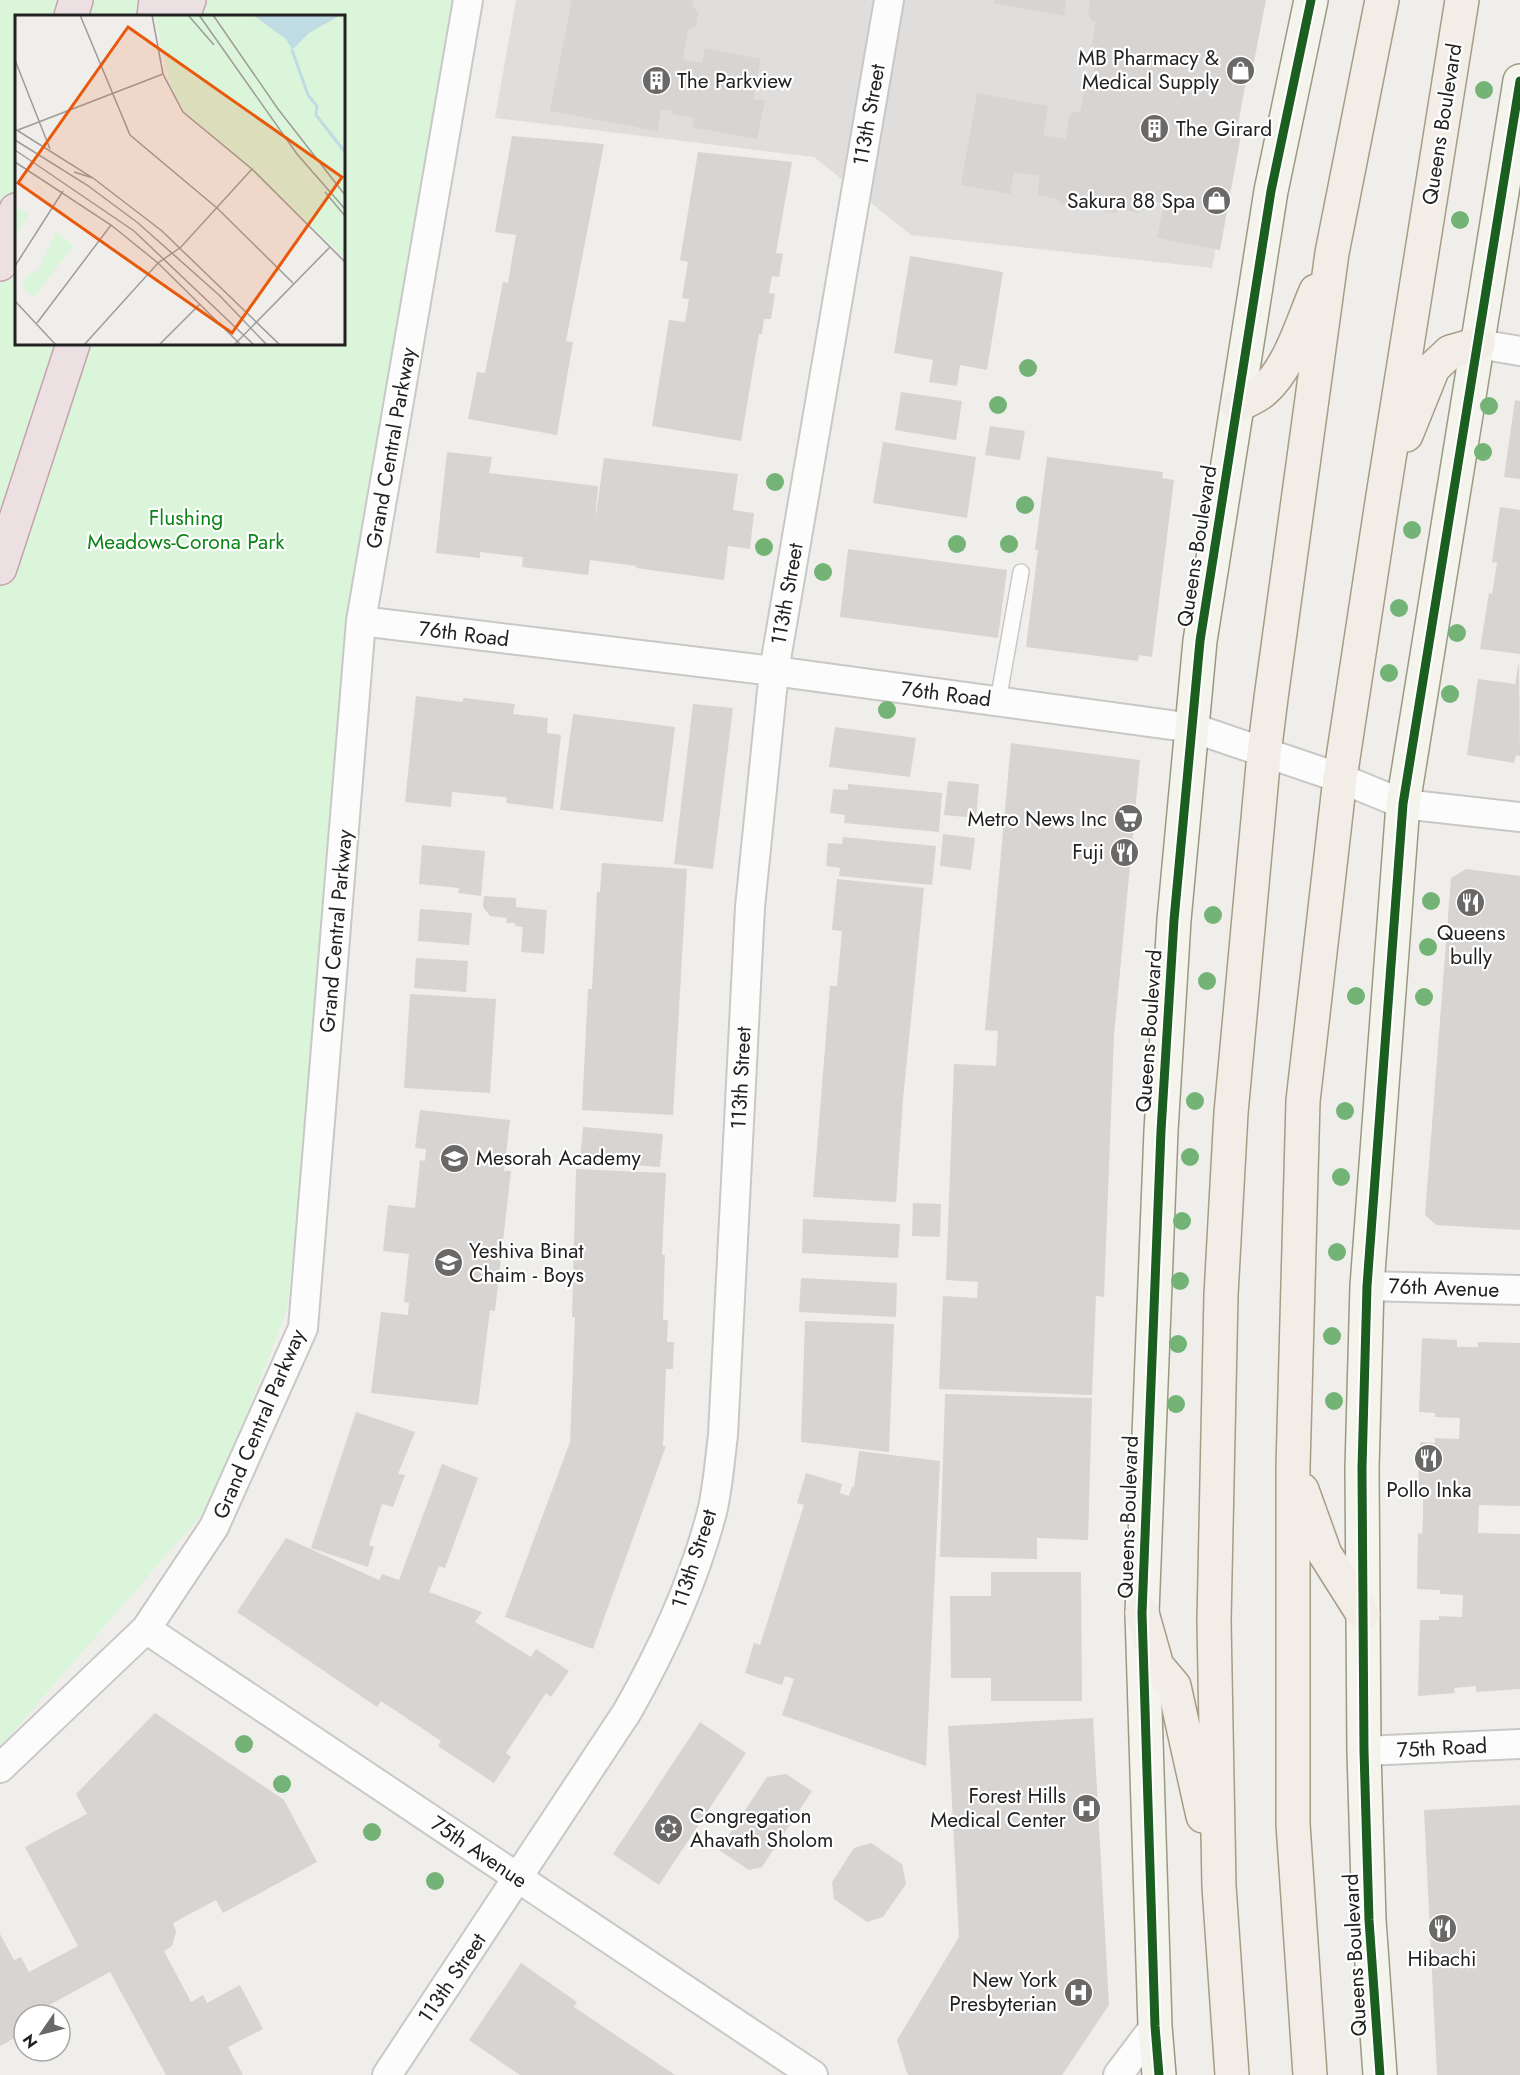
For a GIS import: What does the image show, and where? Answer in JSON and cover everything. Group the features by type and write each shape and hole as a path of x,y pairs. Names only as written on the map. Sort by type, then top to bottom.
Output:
{"highway":[{"path":"71,15 76,0"},
{"path":"154,15 156,0"},
{"path":"183,15 189,0"},
{"path":"0,264 15,213"},
{"path":"0,568 73,345"}],"main road":[{"path":"1232,2075 1219,1886 1214,1621 1221,1295 1232,1113 1264,754 1332,253 1382,0"},
{"name":"Queens Boulevard","path":"1310,2075 1293,1824 1293,1467 1304,1101 1340,778 1462,0"},
{"path":"1238,405 1261,393 1273,381 1285,363 1332,253"},
{"path":"1382,501 1433,368 1450,352 1478,344"},
{"path":"1293,1467 1325,1554 1363,1614"},
{"path":"1142,1613 1157,1666 1174,1686 1219,1886"}],"street":[{"name":"Grand Central Parkway","path":"0,1768 146,1629 214,1527 303,1328 361,621 468,0"},
{"name":"113th Street","path":"387,2075 627,1712 656,1662 696,1565 713,1506 723,1435 750,907 774,671 889,0"},
{"name":"Queens Boulevard","path":"1159,2075 1155,2026 1142,1613 1161,1131 1174,920 1200,641 1271,190 1311,0"},
{"name":"Queens Boulevard","path":"1380,2075 1369,1920 1364,1751 1362,1468 1367,1286 1403,804 1520,81"},
{"path":"1478,344 1520,351"},
{"name":"76th Road","path":"361,621 774,671 1192,728 1340,778 1403,804 1520,817"},
{"name":"76th Avenue","path":"1367,1286 1520,1290"},
{"name":"75th Avenue","path":"146,1629 813,2075"},
{"name":"75th Road","path":"1364,1751 1520,1744"},
{"path":"1118,2075 1155,2026"}],"lane":[{"path":"998,701 1020,572"}],"shaded area":[{"path":"516,0 1261,0 1212,268 911,235 814,157 495,118"}],"green space":[{"name":"Flushing Meadows-Corona Park","path":"0,0 456,0 362,616 287,1310 213,1501 0,1747"}],"building":[{"name":"The Parkview","path":"572,0 693,0 692,6 698,12 696,26 688,29 683,59 702,63 705,48 761,59 753,99 765,101 757,139 692,127 694,118 672,114 673,111 661,109 657,131 550,111"},
{"path":"994,0 1066,0 1064,16 994,3"},
{"name":"The Girard","path":"1090,0 1266,0 1253,67 1248,66 1238,123 1243,124 1220,250 1157,238 1164,203 1142,199 1139,213 1120,209 1115,213 1102,211 1098,205 1080,201 1072,206 1061,204 1057,199 1037,195 1040,176 1014,172 1010,194 961,185 977,93 1048,106 1043,135 1066,139 1069,116 1076,111 1080,112 1085,85 1091,86 1098,50 1091,49 1096,21 1092,21 1088,14"},
{"path":"512,136 604,144 566,341 573,342 557,435 468,419 477,372 485,373 503,282 508,283 516,235 495,232"},
{"path":"698,152 792,162 776,253 783,254 779,277 772,276 769,293 775,294 771,319 764,319 762,334 759,334 741,441 652,426 669,320 685,322 689,299 682,298 688,262 680,260"},
{"path":"910,256 1003,272 987,370 960,365 957,386 929,382 933,360 894,353"},
{"path":"901,392 962,401 956,440 895,430"},
{"path":"1515,400 1520,401 1520,479 1504,477"},
{"path":"990,426 1025,431 1020,460 985,455"},
{"path":"883,442 976,457 967,518 873,503"},
{"path":"447,452 492,457 489,473 598,486 595,521 604,458 738,474 733,510 754,513 750,549 728,546 724,580 590,560 588,575 522,567 523,557 480,552 480,558 436,553"},
{"path":"1047,457 1163,472 1162,478 1174,480 1152,657 1139,655 1138,661 1026,647"},
{"path":"1500,507 1520,510 1520,654 1480,649 1489,593 1492,594 1497,563 1492,562"},
{"path":"848,549 1007,570 998,638 840,617"},
{"path":"1519,662 1520,756 1516,755 1514,763 1467,755 1478,679 1515,684"},
{"path":"416,696 462,702 464,698 515,704 513,714 548,718 547,733 561,735 553,809 506,803 507,798 504,797 452,792 451,807 405,802"},
{"path":"693,704 733,708 713,869 674,864"},
{"path":"573,714 675,727 663,822 560,810"},
{"path":"835,727 916,738 910,777 829,767"},
{"path":"1011,743 1140,760 1114,1035 1104,1297 1096,1296 1092,1395 939,1389 943,1296 977,1298 978,1282 946,1280 954,1064 996,1066 998,1031 985,1030"},
{"path":"948,781 979,784 976,818 944,815"},
{"path":"848,784 942,793 939,832 844,823 845,815 830,813 833,789 848,790"},
{"path":"943,834 975,838 971,870 940,866"},
{"path":"843,837 936,846 932,885 839,876 840,868 826,866 828,843 842,844"},
{"path":"422,845 485,851 481,896 458,893 459,888 419,884"},
{"path":"602,863 687,869 673,1115 582,1110 588,989 592,989 597,892 600,892"},
{"path":"1466,869 1520,876 1520,1230 1436,1225 1425,1215 1451,878"},
{"path":"837,879 924,888 903,1099 896,1202 813,1197 830,986 837,986 842,931 832,930"},
{"path":"484,896 516,898 516,907 547,910 544,954 521,952 523,927 515,926 515,923 506,923 507,918 490,916 483,907"},
{"path":"420,909 472,913 469,945 418,941"},
{"path":"416,958 468,961 466,992 414,988"},
{"path":"410,994 496,999 490,1093 404,1088"},
{"path":"420,1110 510,1120 504,1171 511,1171 495,1311 490,1310 478,1405 371,1393 381,1312 408,1315 409,1303 404,1302 409,1254 383,1251 388,1205 415,1208 420,1160 425,1161 426,1149 415,1148"},
{"path":"583,1127 663,1134 660,1167 580,1161"},
{"path":"576,1169 666,1173 662,1255 665,1255 663,1320 668,1320 667,1342 674,1342 673,1369 666,1369 663,1446 666,1446 593,1649 505,1617 570,1442 575,1317 572,1317"},
{"path":"913,1203 941,1204 940,1237 912,1236"},
{"path":"803,1219 900,1224 898,1258 802,1253"},
{"path":"801,1278 897,1283 896,1317 799,1312"},
{"path":"805,1321 894,1324 889,1452 801,1442"},
{"path":"1422,1338 1457,1340 1457,1347 1478,1347 1478,1342 1520,1343 1520,1506 1479,1505 1478,1533 1520,1534 1520,1689 1476,1692 1476,1686 1454,1688 1455,1693 1418,1696 1420,1620 1439,1620 1439,1616 1462,1617 1463,1595 1440,1594 1440,1590 1417,1589 1418,1533 1422,1534 1423,1516 1423,1494 1418,1494 1420,1442 1435,1443 1435,1438 1459,1439 1460,1418 1435,1417 1435,1413 1419,1412"},
{"path":"945,1394 1092,1398 1088,1540 1037,1538 1037,1559 940,1557"},
{"path":"356,1412 415,1432 398,1474 405,1475 393,1507 382,1504 369,1545 374,1547 368,1567 311,1548"},
{"path":"859,1451 940,1461 926,1766 782,1715 794,1679 785,1676 782,1685 745,1673 754,1643 760,1645 804,1505 797,1503 806,1473 842,1484 840,1493 849,1496 854,1487"},
{"path":"442,1464 478,1478 445,1568 439,1566 429,1592 482,1612 475,1622 531,1657 536,1649 569,1671 551,1697 546,1693 506,1753 511,1757 494,1783 438,1746 441,1741 381,1701 377,1707 237,1612 286,1538 379,1580 382,1574 399,1580"},
{"path":"991,1572 1081,1572 1082,1701 991,1701 991,1678 951,1678 950,1596 991,1596"},
{"path":"155,1713 284,1800 317,1862 223,1913 216,1900 173,1923 176,1932 172,1946 164,1951 191,2002 203,1995 207,2003 240,1985 263,2029 228,2047 243,2075 166,2075 110,1972 53,2003 12,2003 12,2040 0,2046 0,1934 14,1960 21,1957 29,1972 78,1946 25,1847 87,1814 76,1794"},
{"path":"1093,1718 1109,2005 1062,2075 909,2075 897,2040 959,1937 948,1726"},
{"path":"700,1722 746,1753 659,1885 613,1854"},
{"path":"786,1774 812,1791 762,1867 749,1870 719,1850 767,1777"},
{"path":"1520,1805 1520,2075 1437,2075 1424,1810"},
{"path":"871,1843 902,1864 906,1884 883,1917 867,1922 834,1899 832,1882 854,1848"},
{"path":"521,1963 577,2002 574,2007 675,2075 520,2075 469,2040"}],"cycle path":[{"path":"1159,2075 1155,2026 1142,1613 1161,1131 1174,920 1200,641 1271,191 1311,0"},
{"path":"1380,2075 1369,1920 1364,1751 1362,1468 1367,1286 1403,804 1520,81"}],"place":[{"name":"MB Pharmacy & Medical Supply","path":"1240,70"},
{"name":"The Parkview","path":"656,81"},
{"name":"The Girard","path":"1155,129"},
{"name":"Sakura 88 Spa","path":"1216,201"},
{"name":"Metro News Inc","path":"1128,819"},
{"name":"Fuji","path":"1125,852"},
{"name":"Queens bully","path":"1471,902"},
{"name":"Mesorah Academy","path":"455,1158"},
{"name":"Yeshiva Binat Chaim - Boys","path":"448,1263"},
{"name":"Pollo Inka","path":"1429,1459"},
{"name":"Forest Hills Medical Center","path":"1087,1808"},
{"name":"Congregation Ahavath Sholom","path":"669,1828"},
{"name":"Hibachi","path":"1442,1928"},
{"name":"New York Presbyterian","path":"1078,1992"}]}
